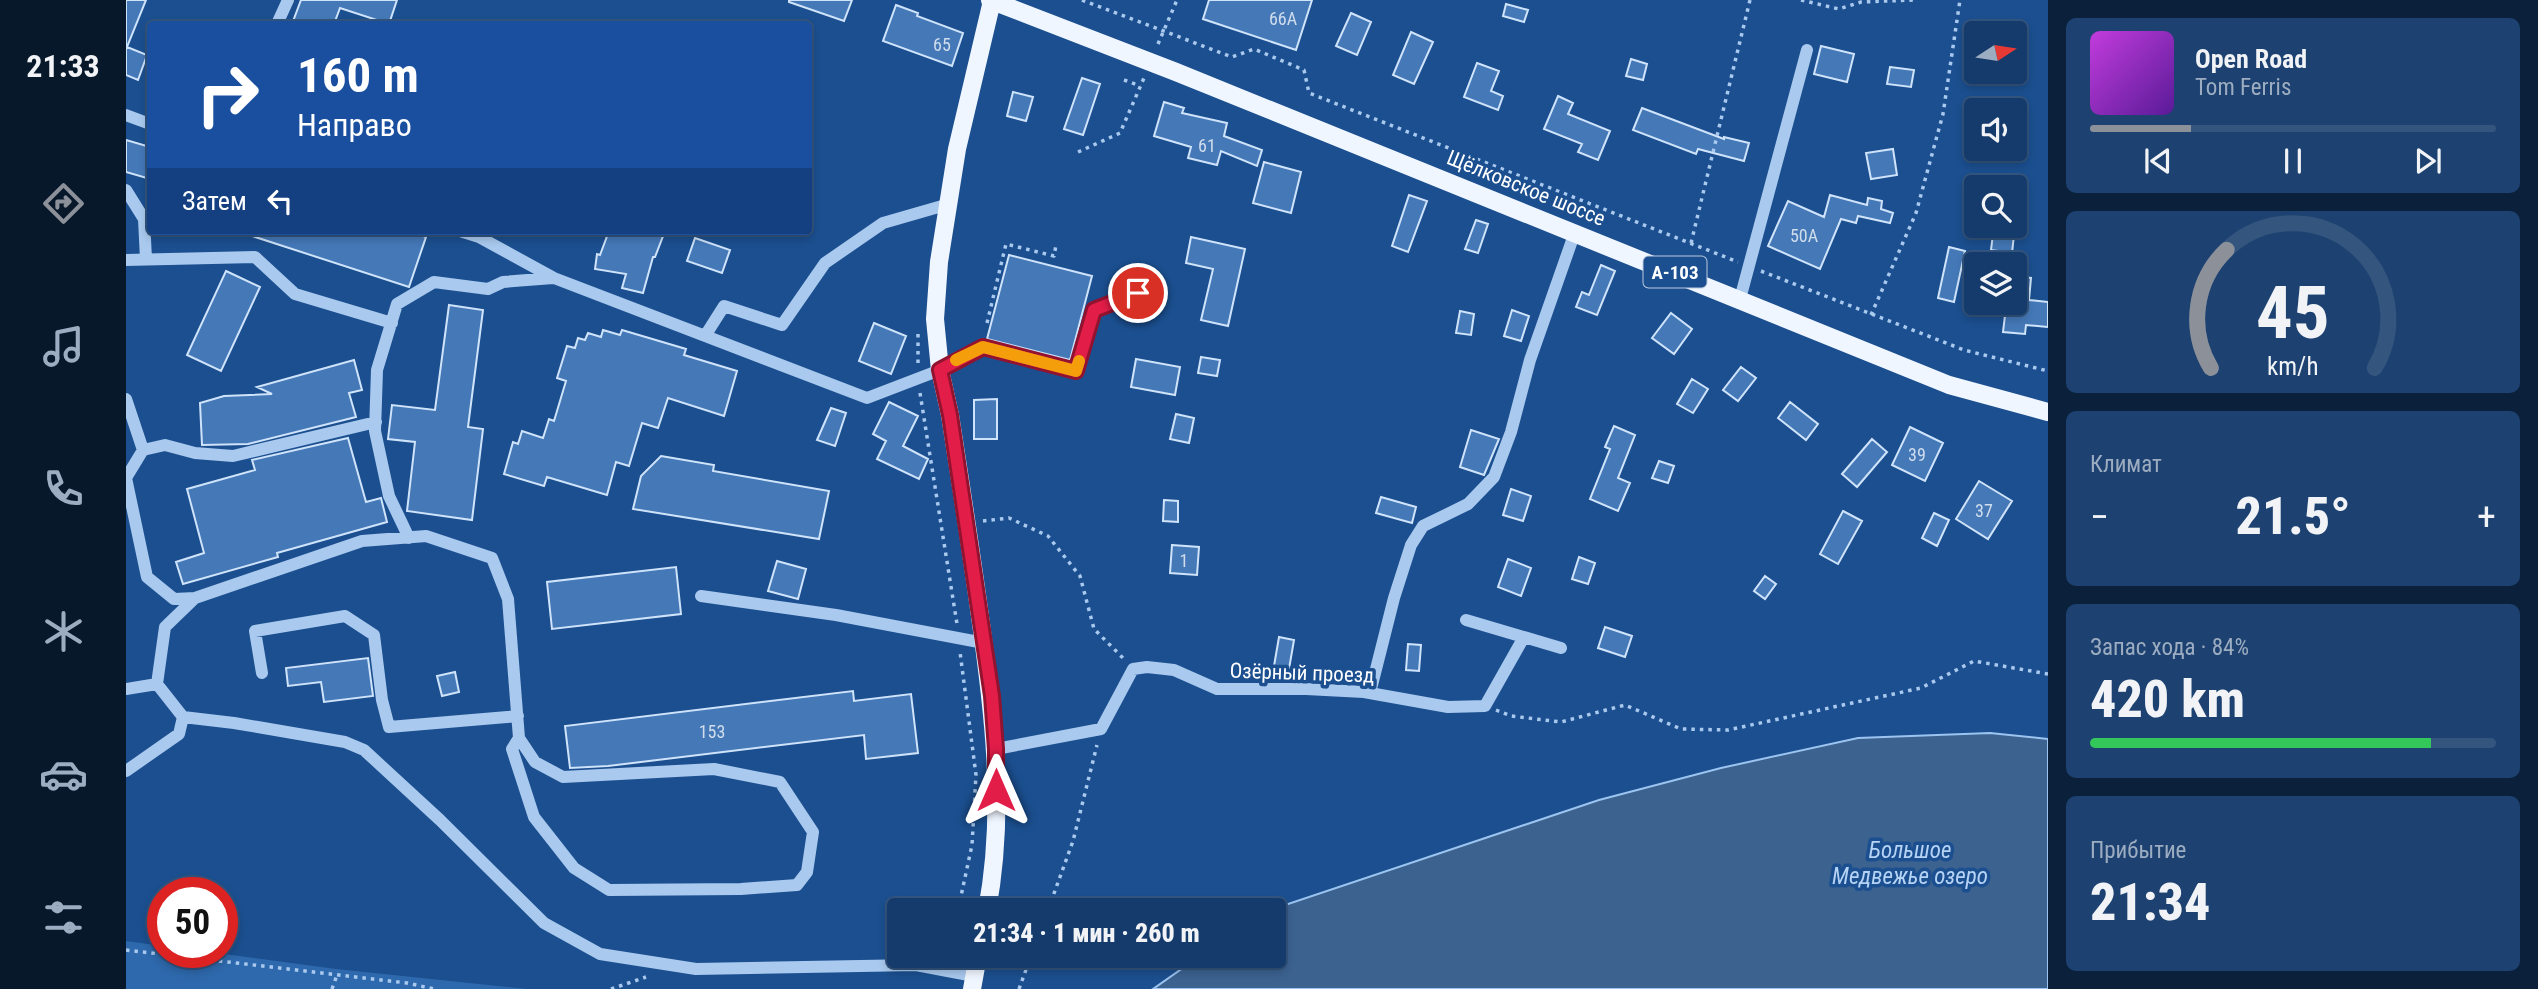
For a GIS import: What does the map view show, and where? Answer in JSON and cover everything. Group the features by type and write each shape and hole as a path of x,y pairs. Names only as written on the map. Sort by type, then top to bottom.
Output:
{"main road":[{"path":"988,898 996,811 996,749 967,523 945,386 940,370 935,319 939,262 957,149 992,0"},
{"name":"Щёлковское шоссе","path":"992,0 1187,76 1950,385 2048,412"}],"street":[{"path":"279,21 288,0"},
{"path":"1741,299 1807,50"},
{"path":"126,115 147,123"},
{"path":"126,190 144,219 146,259"},
{"path":"705,336 724,306 782,325 825,263 883,223 949,204"},
{"path":"1364,692 1372,685 1394,598 1411,545 1423,526 1468,504 1494,477 1511,432 1530,360 1575,232"},
{"path":"473,235 554,278 867,398 940,370 983,347 1076,371 1094,310 1138,293"},
{"path":"126,260 255,257 295,295 391,323"},
{"path":"409,538 389,496 375,431 377,370 397,304 434,282 488,289 503,282 554,278"},
{"path":"126,399 143,450"},
{"path":"376,422 233,456 195,453 165,444 143,450 126,478 147,578 174,599 195,598 362,541 426,536 492,558 508,599 519,738 536,762 563,777 714,769 780,782 813,832 807,872 797,885 741,889 609,890 574,868 534,817 512,749 519,738"},
{"path":"701,596 836,615 984,643"},
{"path":"195,598 165,627 158,684 183,717 234,723 345,743 364,750 440,820 544,923 600,954 696,969 916,965 973,982"},
{"path":"262,673 255,631 345,616 374,635 382,700 389,727 517,716"},
{"path":"1466,620 1561,648"},
{"path":"1485,706 1524,637"},
{"name":"Озёрный проезд","path":"1133,669 1147,667 1174,670 1217,689 1364,692 1448,707 1485,706"},
{"path":"996,749 1101,729 1133,669"},
{"path":"126,689 158,684"},
{"path":"126,771 179,734 183,717"}],"path":[{"path":"1082,0 1232,57 1254,49 1304,70 1309,93 1871,315 1964,350 2048,372"},
{"path":"1158,44 1177,0"},
{"path":"1690,243 1750,0"},
{"path":"1801,0 1839,9 1861,2 1913,0"},
{"path":"1871,315 1916,213 1943,114 1960,0"},
{"path":"1078,152 1121,133 1145,76"},
{"path":"1124,80 1140,86"},
{"path":"987,323 1006,244 1054,256 1056,245"},
{"path":"918,333 918,379 959,638 976,775 972,845 961,898"},
{"path":"967,523 1009,518 1048,536 1080,576 1094,629 1133,669"},
{"path":"1485,706 1511,716 1561,722 1625,705 1681,729 1728,730 1921,688 1974,661 2048,674"},
{"path":"1052,898 1073,841 1101,729"},
{"path":"126,950 433,989"},
{"path":"1018,989 1026,968"},
{"path":"332,989 337,975"}],"shaded area":[{"path":"126,941 147,944 147,968 238,968 238,956 528,989 126,989"}],"water":[{"name":"Большое Медвежье озеро","path":"1990,733 2048,739 2048,989 1153,989 1183,968 1286,968 1286,905 1599,800 1721,768 1858,738"}],"building":[{"path":"126,0 146,0 127,47 147,55 138,80 126,75"},
{"path":"301,0 397,0 390,21 380,21 340,8 335,21 293,21"},
{"path":"789,0 852,0 844,21"},
{"path":"1209,0 1312,0 1296,50 1203,19"},
{"path":"1506,4 1528,10 1524,22 1503,16"},
{"path":"896,5 963,33 952,66 883,41"},
{"path":"1351,13 1371,22 1357,55 1336,46"},
{"path":"1411,32 1433,42 1414,84 1393,75"},
{"path":"1821,46 1854,54 1847,82 1814,74"},
{"path":"1631,59 1647,64 1643,80 1626,76"},
{"path":"1477,63 1499,71 1491,91 1503,96 1498,110 1464,97"},
{"path":"1890,67 1914,70 1911,87 1887,84"},
{"path":"1082,78 1100,84 1083,135 1064,129"},
{"path":"1013,92 1033,97 1026,121 1007,116"},
{"path":"1558,96 1573,103 1568,114 1610,131 1598,160 1578,152 1582,144 1544,129"},
{"path":"1164,102 1184,108 1182,113 1227,123 1224,136 1262,150 1257,166 1221,151 1217,165 1188,158 1191,147 1154,136"},
{"path":"1642,108 1724,139 1749,143 1744,161 1698,149 1696,154 1633,130"},
{"path":"126,140 147,146 147,178 126,172"},
{"path":"1893,149 1897,175 1871,179 1866,153"},
{"path":"1264,162 1301,172 1291,213 1253,203"},
{"path":"1409,195 1427,201 1408,252 1392,246"},
{"path":"1830,195 1867,205 1868,198 1882,201 1881,209 1893,213 1890,223 1858,216 1856,223 1841,219 1820,269 1768,246 1788,201 1824,217"},
{"path":"1476,220 1488,224 1478,253 1465,249"},
{"path":"249,235 420,235 426,237 409,287"},
{"path":"608,235 663,235 653,257 643,293 622,288 626,274 595,269 597,254 600,255"},
{"path":"1191,237 1245,249 1228,326 1201,320 1213,269 1186,263"},
{"path":"695,238 730,250 722,273 687,261"},
{"path":"1992,238 2014,238 2012,252 1991,250"},
{"path":"1949,247 1965,251 1954,302 1938,298"},
{"path":"1009,255 1092,276 1070,360 987,339"},
{"path":"1601,265 1615,271 1597,315 1576,307 1582,292 1589,295"},
{"path":"226,271 260,287 221,371 187,355"},
{"path":"2027,278 2031,278 2029,300 2048,302 2048,327 2026,325 2025,334 2003,332 2005,315 2027,315"},
{"path":"449,305 483,310 468,427 483,429 472,520 407,511 415,442 388,439 392,405 435,410"},
{"path":"1512,310 1529,316 1521,341 1504,336"},
{"path":"1460,311 1474,314 1471,335 1456,333"},
{"path":"1671,313 1692,329 1674,354 1652,338"},
{"path":"874,323 906,336 891,374 859,361"},
{"path":"603,330 620,335 622,330 686,349 684,355 737,371 724,416 668,398 658,428 642,423 629,466 616,462 607,495 547,477 544,486 504,474 513,442 518,444 522,431 543,438 549,419 554,421 566,381 557,378 567,346 575,348 578,338 585,340 588,333 601,337"},
{"path":"1201,357 1220,360 1217,376 1198,373"},
{"path":"1136,359 1180,367 1175,395 1131,387"},
{"path":"354,360 362,390 349,393 356,417 248,444 202,445 200,403 224,396 272,394 257,387"},
{"path":"1741,367 1756,378 1738,401 1723,390"},
{"path":"1692,379 1708,389 1693,413 1677,404"},
{"path":"997,399 997,439 974,439 974,400"},
{"path":"889,402 918,416 903,446 928,459 919,479 877,459 886,441 873,434"},
{"path":"1790,402 1818,424 1806,440 1778,418"},
{"path":"831,408 846,413 835,446 817,440"},
{"path":"1176,414 1194,418 1189,443 1170,439"},
{"path":"1614,426 1635,435 1618,478 1630,483 1618,511 1590,499 1610,449 1605,447"},
{"path":"1910,427 1943,443 1925,481 1892,465"},
{"path":"1471,430 1499,439 1484,475 1460,467"},
{"path":"348,438 366,502 381,498 387,522 277,553 278,557 183,584 176,562 204,553 187,489 255,470 252,460"},
{"path":"1872,439 1887,452 1857,487 1842,474"},
{"path":"661,456 714,465 713,471 829,491 819,539 633,509 641,476"},
{"path":"1659,461 1674,466 1668,483 1652,478"},
{"path":"1979,481 2012,501 1988,539 1956,519"},
{"path":"1511,489 1531,496 1523,521 1503,515"},
{"path":"1381,497 1416,507 1412,523 1376,513"},
{"path":"1164,500 1178,501 1178,522 1163,521"},
{"path":"1843,511 1862,521 1838,564 1820,554"},
{"path":"1934,513 1949,520 1937,546 1922,538"},
{"path":"1172,545 1199,547 1197,575 1170,573"},
{"path":"1579,557 1595,563 1588,584 1572,579"},
{"path":"1508,559 1531,568 1521,596 1498,587"},
{"path":"777,561 806,569 798,599 768,591"},
{"path":"676,567 681,614 552,629 547,582"},
{"path":"1765,576 1776,584 1765,599 1754,591"},
{"path":"1605,627 1632,636 1625,657 1598,648"},
{"path":"1279,637 1294,640 1289,669 1274,666"},
{"path":"1408,644 1421,645 1419,671 1406,670"},
{"path":"368,658 373,696 324,702 321,682 288,686 286,668"},
{"path":"455,672 459,692 442,696 437,676"},
{"path":"853,691 854,701 911,694 918,753 866,759 864,735 608,766 570,768 565,726"}],"slow traffic":[{"path":"956,360 983,347 1076,371 1079,361"}],"route":[{"path":"996,790 992,696 950,415 940,370 983,347 1076,371 1094,310 1138,293"}]}
